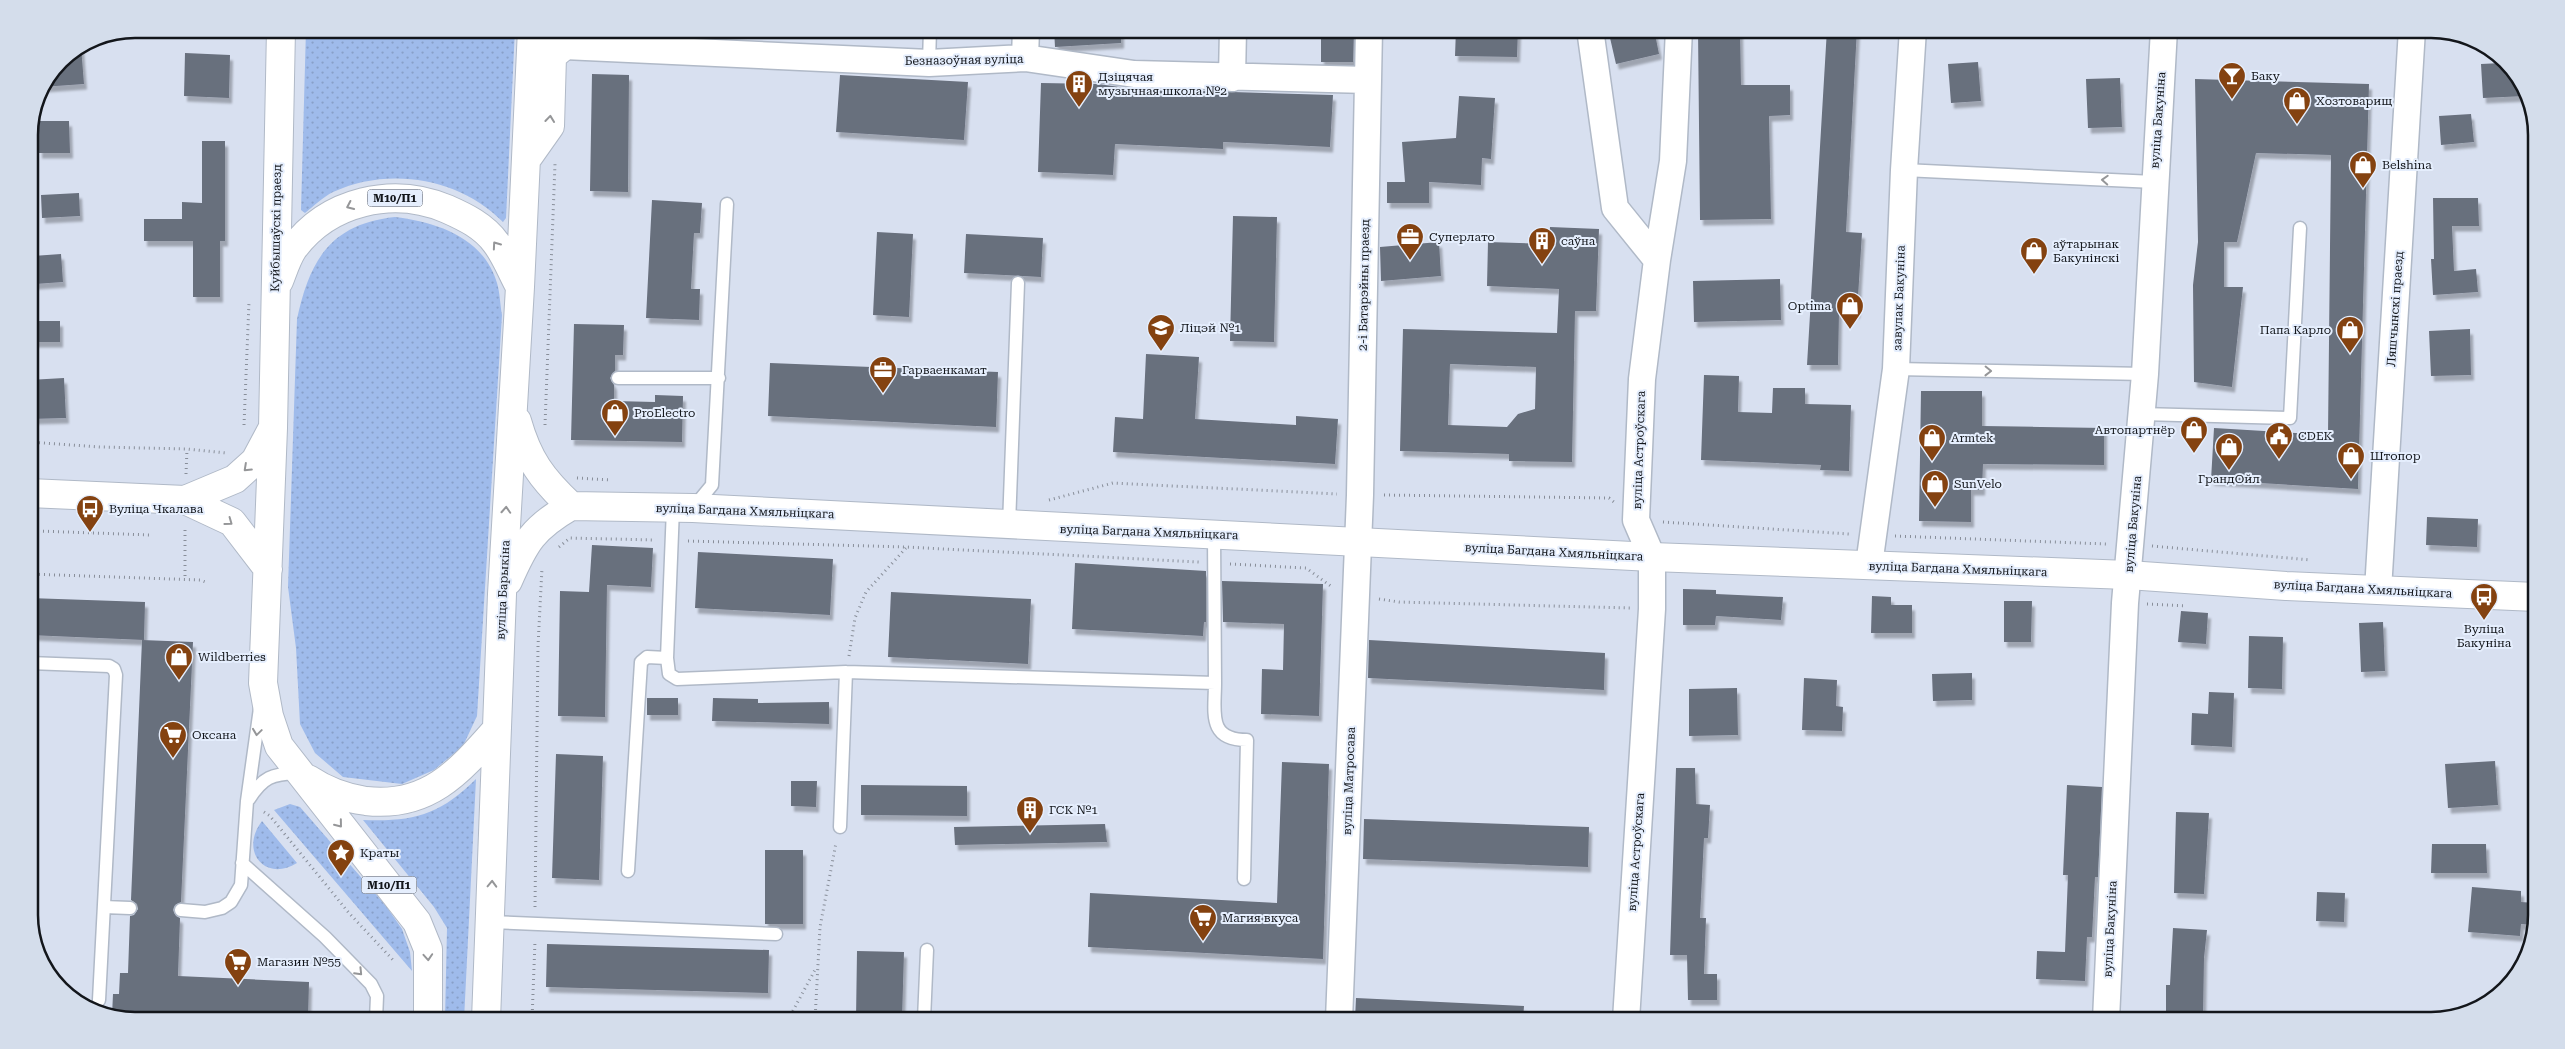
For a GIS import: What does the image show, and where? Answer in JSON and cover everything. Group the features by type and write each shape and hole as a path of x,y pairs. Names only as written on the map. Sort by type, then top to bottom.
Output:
{"main road":[{"name":"Куйбышаўскі праезд","path":"273,428 261,294 280,38"},
{"name":"вуліца Барыкіна","path":"486,1012 502,594 520,287 532,38"},
{"path":"526,160 550,126 552,56 564,46"},
{"name":"М10/П1","path":"261,294 292,250 310,231 332,215 360,202 385,198 410,198 441,207 472,220 496,242 520,287"},
{"path":"502,594 531,536 547,520 571,506 546,483 536,469 524,446 512,404"},
{"name":"М10/П1","path":"273,428 263,683 269,716 279,746 297,773 417,922 428,949 428,1012"},
{"path":"38,492 186,488 235,480 255,461 273,428"},
{"path":"186,488 232,522 268,569"},
{"name":"вуліца Багдана Хмяльніцкага","path":"571,506 683,508 1652,557 2128,575 2528,597"},
{"name":"М10/П1","path":"297,773 326,791 356,799 384,803 417,798 443,783 470,760 497,729"}],"street":[{"name":"Безназоўная вуліца","path":"551,38 556,39 564,46 928,63 1025,58 1134,74 1368,80"},
{"path":"1025,58 1026,38"},
{"path":"1232,78 1233,38"},
{"name":"2-і Батарэйны праезд","path":"1358,541 1368,38"},
{"path":"1591,38 1615,208 1657,260"},
{"name":"вуліца Астроўскага","path":"1627,1012 1652,609 1652,557 1636,520 1642,379 1657,260 1673,161 1679,38"},
{"name":"завулак Бакуніна","path":"1869,565 1896,369 1904,170 1912,38"},
{"name":"вуліца Бакуніна","path":"2106,1012 2125,603 2145,374 2154,182 2163,38"},
{"name":"Ляшчынскі праезд","path":"2378,590 2411,38"},
{"name":"вуліца Матросава","path":"1339,1012 1358,541"}],"lane":[{"path":"928,63 929,38"},
{"path":"1904,170 2154,182"},
{"path":"727,204 712,485 683,508 672,540 667,658 669,674 677,679 846,672 1215,683"},
{"path":"2142,414 2290,418 2300,228"},
{"path":"1009,525 1018,283"},
{"path":"1896,369 2145,374"},
{"path":"618,378 719,378"},
{"path":"1214,535 1215,725 1222,735 1236,740 1247,740 1244,879"},
{"path":"628,871 641,662 647,657 667,658"},
{"path":"38,663 103,666 114,669 116,682 99,1000"},
{"path":"840,827 846,672"},
{"path":"181,910 210,911 231,902 241,885 247,801 263,683"},
{"path":"247,801 262,781 275,774 297,773"},
{"path":"242,863 325,937 376,991 376,1012"},
{"path":"104,907 130,908"},
{"path":"490,922 776,934"},
{"path":"924,1012 927,950"}],"path":[{"path":"546,432 555,160"},
{"path":"244,432 261,294"},
{"path":"38,443 100,447 187,449 227,453 233,449"},
{"path":"186,488 187,449"},
{"path":"1048,500 1113,482 1360,495 1609,498 1636,520 1872,536 2131,544 2315,560"},
{"path":"184,530 185,580"},
{"path":"38,531 150,535"},
{"path":"556,549 570,538 672,540 906,547 1306,568 1339,592 1399,602 1652,609"},
{"path":"846,672 855,618 866,592 906,547"},
{"path":"532,1012 538,646 542,560"},
{"path":"38,574 185,580 208,583"},
{"path":"2125,603 2194,606"},
{"path":"247,801 270,816 349,913 393,960"},
{"path":"815,1012 820,927 840,827"},
{"path":"792,1012 818,966"}],"shaded area":[{"path":"306,38 515,38 506,218 503,222 486,207 466,195 445,186 400,178 355,184 329,194 305,213 301,210"},
{"path":"395,217 411,219 442,228 457,235 481,254 491,267 497,283 502,315 477,716 463,746 434,770 402,784 343,777 315,753 300,724 296,648 288,587 297,319 302,298 317,262 327,248 339,237 355,227"},
{"path":"476,779 464,1012 445,1012 447,928 434,907 363,820 397,819 425,814 450,801"},
{"path":"290,804 300,807 386,906 402,929 410,952 412,971 274,810"},
{"path":"262,821 297,863 285,868 275,869 259,861 253,843"}],"building":[{"path":"1054,38 1121,38 1121,43 1055,47"},
{"path":"1321,38 1354,38 1353,62 1321,62"},
{"path":"1456,38 1518,38 1517,57 1455,56"},
{"path":"1610,38 1656,38 1659,54 1616,64"},
{"path":"1698,38 1740,38 1741,85 1790,85 1790,115 1769,116 1771,219 1700,220"},
{"path":"1826,38 1857,38 1846,232 1862,233 1857,313 1839,312 1838,365 1807,365"},
{"path":"185,53 230,55 229,98 184,96"},
{"path":"82,54 84,84 51,86 62,71"},
{"path":"1978,62 1981,101 1951,103 1948,64"},
{"path":"2495,63 2511,81 2519,96 2483,98 2481,64"},
{"path":"592,74 629,75 628,192 590,191"},
{"path":"840,75 968,82 964,140 836,132"},
{"path":"2120,78 2122,127 2088,128 2086,79"},
{"path":"2195,79 2369,84 2358,489 2211,480 2214,428 2328,435 2331,155 2256,153 2237,242 2224,242 2224,287 2243,287 2232,387 2194,382 2193,285 2198,242"},
{"path":"1041,83 1098,84 1134,89 1333,95 1330,147 1223,142 1223,149 1115,144 1113,175 1038,172"},
{"path":"1459,96 1495,98 1491,159 1482,158 1481,185 1429,182 1429,203 1387,203 1387,182 1405,182 1402,142 1456,138"},
{"path":"2471,114 2474,142 2441,145 2439,116"},
{"path":"39,121 69,121 70,153 39,153"},
{"path":"202,141 225,141 225,241 220,241 220,297 193,297 193,241 144,241 144,219 182,219 182,202 202,203"},
{"path":"79,193 80,216 42,218 41,195"},
{"path":"2433,198 2478,198 2479,226 2452,226 2454,271 2476,269 2478,292 2433,295 2431,259 2434,259"},
{"path":"652,200 702,203 700,233 694,233 691,289 700,289 699,320 646,318"},
{"path":"1233,216 1277,217 1274,342 1230,341"},
{"path":"1550,227 1599,229 1596,311 1575,311 1572,462 1509,461 1509,454 1400,451 1403,329 1557,333 1559,289 1487,286 1488,242 1549,244","holes":["1450,364 1536,367 1535,409 1518,414 1507,427 1448,425"]},
{"path":"877,232 913,234 909,317 873,315"},
{"path":"966,234 1043,238 1041,277 964,273"},
{"name":"Суперлато","path":"1439,242 1441,276 1381,281 1380,247"},
{"path":"61,254 63,282 38,284 38,256"},
{"path":"1780,279 1781,320 1694,322 1693,281"},
{"path":"38,321 60,321 60,342 38,342"},
{"path":"574,324 624,325 623,355 615,355 615,371 610,378 614,385 614,401 655,402 655,395 683,396 682,442 571,440"},
{"path":"2470,329 2471,375 2431,376 2429,331"},
{"path":"1146,354 1199,357 1195,419 1296,425 1296,416 1338,419 1335,464 1113,452 1115,417 1143,419"},
{"name":"Гарваенкамат","path":"770,363 998,372 996,427 768,416"},
{"path":"1704,375 1739,376 1738,412 1772,413 1773,388 1805,388 1805,404 1851,405 1849,471 1820,470 1821,465 1701,460"},
{"path":"64,378 66,418 38,419 38,379"},
{"path":"1921,391 1982,391 1982,426 2104,428 2104,465 1983,464 1982,490 1971,490 1971,522 1919,521"},
{"path":"2427,517 2478,519 2477,547 2426,545"},
{"path":"592,545 653,548 651,587 607,585 605,717 558,716 560,591 589,592"},
{"path":"698,552 833,559 830,615 695,608"},
{"path":"1075,563 1206,571 1206,622 1204,622 1203,636 1072,629"},
{"path":"1222,581 1323,584 1319,716 1261,714 1262,669 1283,670 1284,624 1223,622"},
{"path":"1683,589 1716,590 1716,594 1783,597 1781,620 1716,616 1715,625 1683,625"},
{"path":"891,592 1031,599 1028,664 888,657"},
{"path":"1872,596 1891,597 1891,605 1912,605 1912,633 1871,633"},
{"path":"38,598 145,602 144,640 38,635"},
{"path":"2004,601 2032,601 2031,642 2004,642"},
{"path":"2181,611 2208,613 2206,644 2178,642"},
{"path":"2383,622 2385,671 2361,672 2359,623"},
{"path":"2249,636 2283,637 2282,689 2248,688"},
{"path":"142,640 193,642 181,902 175,905 173,910 176,916 180,918 178,976 309,982 308,1012 135,1012 112,1009 113,994 119,994 120,973 128,973 130,916 134,915 138,909 137,904 131,900"},
{"path":"1369,640 1605,653 1604,690 1368,678"},
{"path":"1972,673 1972,700 1933,701 1932,674"},
{"path":"1804,678 1837,680 1836,706 1843,707 1842,731 1802,730"},
{"path":"1737,688 1738,735 1689,736 1689,689"},
{"path":"2209,692 2234,693 2232,747 2191,745 2192,713 2208,714"},
{"path":"647,698 678,698 678,715 647,715"},
{"path":"713,698 758,699 758,703 829,702 829,724 712,721"},
{"path":"556,754 603,756 599,880 552,878"},
{"path":"2495,761 2498,805 2448,808 2445,764"},
{"path":"1282,762 1329,764 1323,959 1088,947 1090,893 1277,903"},
{"path":"1676,768 1695,768 1696,804 1710,805 1708,838 1704,838 1700,918 1706,918 1704,974 1717,974 1717,1000 1688,1000 1687,955 1670,955"},
{"path":"791,781 817,781 816,807 791,806"},
{"path":"861,785 967,786 967,816 861,815"},
{"path":"2067,785 2102,787 2098,877 2095,877 2092,937 2087,937 2085,981 2036,979 2037,951 2065,952 2068,875 2063,875"},
{"path":"2176,812 2209,813 2204,894 2174,893"},
{"path":"1364,819 1589,827 1588,867 1363,859"},
{"name":"ГСК №1","path":"1105,824 1107,842 955,845 954,827"},
{"path":"2432,844 2486,844 2487,873 2431,873"},
{"path":"765,850 803,850 803,924 765,924"},
{"path":"2472,887 2521,891 2521,902 2528,902 2528,914 2527,924 2521,924 2520,936 2468,932"},
{"path":"2317,892 2345,893 2344,922 2316,921"},
{"path":"2173,928 2207,930 2204,958 2203,1012 2166,1012 2166,985 2170,985"},
{"path":"547,944 769,950 768,993 546,987"},
{"path":"857,951 904,952 902,1012 856,1012"},
{"path":"1356,998 1524,1006 1524,1012 1355,1012"}],"place":[{"name":"Баку","path":"2232,100"},
{"name":"Дзіцячая музычная школа №2","path":"1079,108"},
{"name":"Хозтоварищ","path":"2297,125"},
{"name":"Belshina","path":"2363,189"},
{"name":"Суперлато","path":"1410,261"},
{"name":"саўна","path":"1542,265"},
{"name":"аўтарынак Бакунінскі","path":"2034,275"},
{"name":"Optima","path":"1850,330"},
{"name":"Ліцэй №1","path":"1161,352"},
{"name":"Папа Карло","path":"2350,354"},
{"name":"Гарваенкамат","path":"883,394"},
{"name":"ProElectro","path":"615,437"},
{"name":"Автопартнёр","path":"2194,454"},
{"name":"CDEK","path":"2279,460"},
{"name":"Armtek","path":"1932,462"},
{"name":"ГрандОйл","path":"2229,471"},
{"name":"Штопор","path":"2351,480"},
{"name":"SunVelo","path":"1935,508"},
{"name":"Вуліца Чкалава","path":"90,533"},
{"name":"Вуліца Бакуніна","path":"2484,621"},
{"name":"Wildberries","path":"179,681"},
{"name":"Оксана","path":"173,759"},
{"name":"ГСК №1","path":"1030,834"},
{"name":"Краты","path":"341,877"},
{"name":"Магия вкуса","path":"1203,942"},
{"name":"Магазин №55","path":"238,986"}]}
